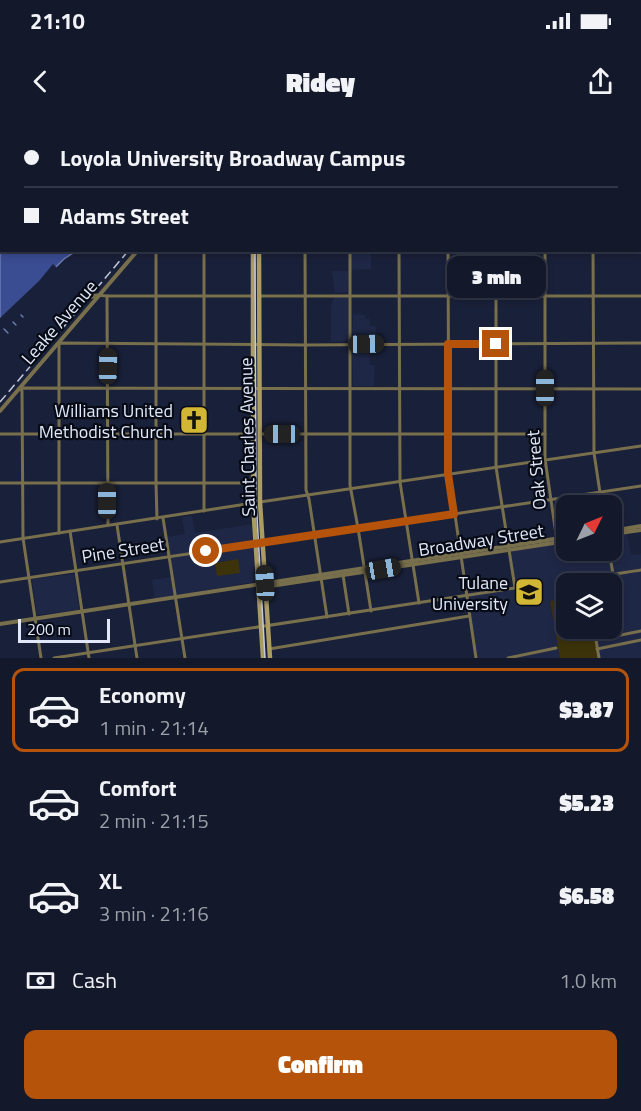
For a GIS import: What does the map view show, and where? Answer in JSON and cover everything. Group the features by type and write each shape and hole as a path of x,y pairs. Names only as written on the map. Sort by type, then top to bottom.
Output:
{"main road":[{"name":"Saint Charles Avenue","path":"253,252 260,344 260,502 265,585 263,658"},
{"name":"Saint Charles Avenue","path":"259,252 253,344 253,503 257,586 270,658"}],"street":[{"name":"Leake Avenue","path":"0,411 136,252"},
{"path":"156,252 157,519"},
{"path":"204,252 204,511"},
{"path":"304,252 307,495 327,617"},
{"path":"350,252 351,489 371,611"},
{"path":"399,252 400,482 419,603"},
{"path":"447,252 448,474 476,658"},
{"path":"54,658 515,588 496,467 496,252"},
{"name":"Oak Street","path":"545,252 545,459 556,532"},
{"path":"593,252 594,453 600,495"},
{"path":"83,296 641,296"},
{"path":"107,296 108,525"},
{"path":"59,533 59,343 305,345 641,343"},
{"path":"19,388 641,389"},
{"path":"19,388 22,391 23,538 41,658"},
{"path":"0,434 545,434"},
{"path":"0,542 641,446"},
{"path":"0,483 253,483"},
{"name":"Pine Street","path":"0,582 641,486"},
{"path":"163,518 184,658"},
{"path":"117,525 137,658"},
{"path":"622,531 641,528"},
{"path":"70,531 89,658"},
{"name":"Broadway Street","path":"0,624 556,540"},
{"name":"Broadway Street","path":"321,576 343,575 365,569"},
{"path":"619,573 641,570"},
{"path":"343,575 349,614"},
{"path":"269,649 469,616"},
{"path":"599,658 596,640 641,631"},
{"path":"597,649 641,640"},
{"path":"508,658 556,648"}],"shaded area":[{"path":"351,252 371,252 371,269 350,270"},
{"path":"332,271 349,271 347,292 335,293"},
{"path":"334,297 348,297 348,341 331,342 331,307"},
{"path":"353,314 365,315 365,319 370,319 370,326 376,326 377,342 352,342"},
{"path":"352,345 369,346 370,365 375,365 374,386 353,386"},
{"path":"192,516 195,533 253,524 254,582 155,599 152,580 172,577 166,537 185,534 182,517"},
{"name":"Tulane University","path":"627,532 631,555 641,554 641,658 476,658 466,596 515,588 509,550 556,543 556,561 622,561 622,533"},
{"path":"238,559 240,573 217,576 215,563"},
{"path":"74,574 79,610 37,615 32,579"},
{"path":"556,600 556,635 550,601"},
{"path":"557,639 595,639 599,658 560,658"}],"water":[{"path":"0,252 74,252 64,259 0,322"}],"pier":[{"path":"53,264 58,269 38,292 0,325 0,318 39,281"}],"waterway":[{"path":"13,322 16,325"},
{"path":"4,329 8,333"}],"tram line":[{"path":"255,252 256,499 265,658"}],"railway":[{"path":"0,402 127,252"}],"place":[{"name":"Williams United Methodist Church","path":"194,420"},
{"name":"Tulane University","path":"529,592"}],"route":[{"path":"206,551 454,514 448,474 448,344 496,344"}]}
